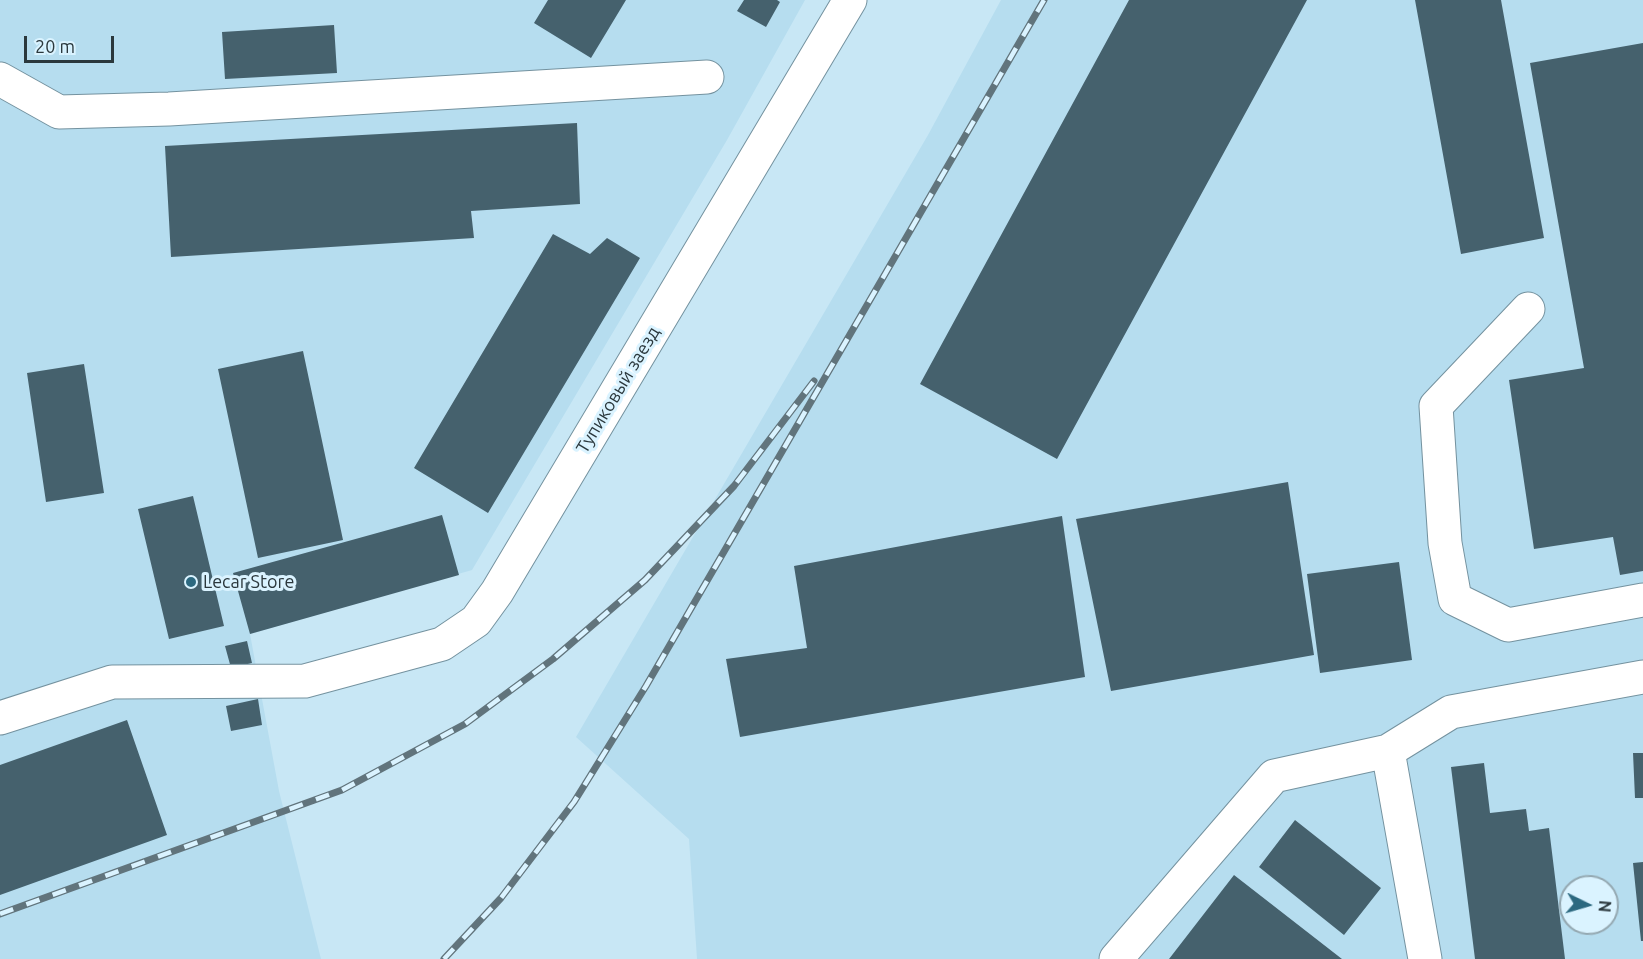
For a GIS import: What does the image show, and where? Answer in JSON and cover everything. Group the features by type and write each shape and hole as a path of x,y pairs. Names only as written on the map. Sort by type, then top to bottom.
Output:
{"street":[{"name":"Тупиковый заезд","path":"0,718 112,682 305,681 442,644 476,621 503,582 850,0"},
{"path":"0,79 59,112 169,110 708,77"},
{"path":"1528,309 1436,405 1445,543 1455,599 1508,625 1643,600"},
{"path":"1116,959 1274,776 1388,751 1451,712 1643,677"},
{"path":"1388,751 1425,959"}],"shaded area":[{"path":"0,0 805,0 727,140 472,570 250,634 279,791 321,959 0,959"},
{"path":"1001,0 1643,0 1643,959 697,959 689,839 576,737 928,135"}],"building":[{"path":"548,0 626,0 591,58 534,23"},
{"path":"744,0 777,0 780,2 766,27 737,11"},
{"path":"1129,0 1307,0 1057,459 920,384"},
{"path":"1415,0 1501,0 1544,238 1461,254"},
{"path":"334,25 337,73 225,79 222,32"},
{"path":"1643,43 1643,571 1620,575 1613,537 1534,549 1509,380 1584,368 1530,63"},
{"path":"577,123 580,204 471,211 474,238 171,257 165,146"},
{"path":"553,234 590,254 607,238 640,258 488,513 414,468"},
{"path":"303,351 343,540 258,558 218,369"},
{"path":"84,364 104,493 46,502 27,373"},
{"path":"1288,482 1314,655 1111,691 1076,519"},
{"path":"193,496 224,626 169,639 138,509"},
{"path":"442,515 459,575 250,634 233,573"},
{"path":"1062,516 1085,677 740,737 726,659 807,648 794,566"},
{"path":"1399,562 1412,660 1320,673 1307,574"},
{"path":"247,641 252,663 231,668 225,646"},
{"path":"258,699 262,725 231,731 226,706"},
{"path":"127,720 167,835 0,895 0,765"},
{"path":"1633,753 1643,753 1643,798 1635,798"},
{"path":"1484,763 1490,813 1526,809 1529,831 1549,828 1559,910 1559,935 1562,935 1565,959 1475,959 1451,767"},
{"path":"1295,820 1381,888 1344,935 1259,867"},
{"path":"1643,862 1643,941 1641,941 1633,863"},
{"path":"1234,875 1342,959 1169,959"}],"railway":[{"path":"444,959 501,898 574,802 646,686 1044,0"},
{"path":"0,914 342,790 465,724 553,659 645,580 734,486 814,381"}],"place":[{"name":"Lecar Store","path":"191,582"}]}
